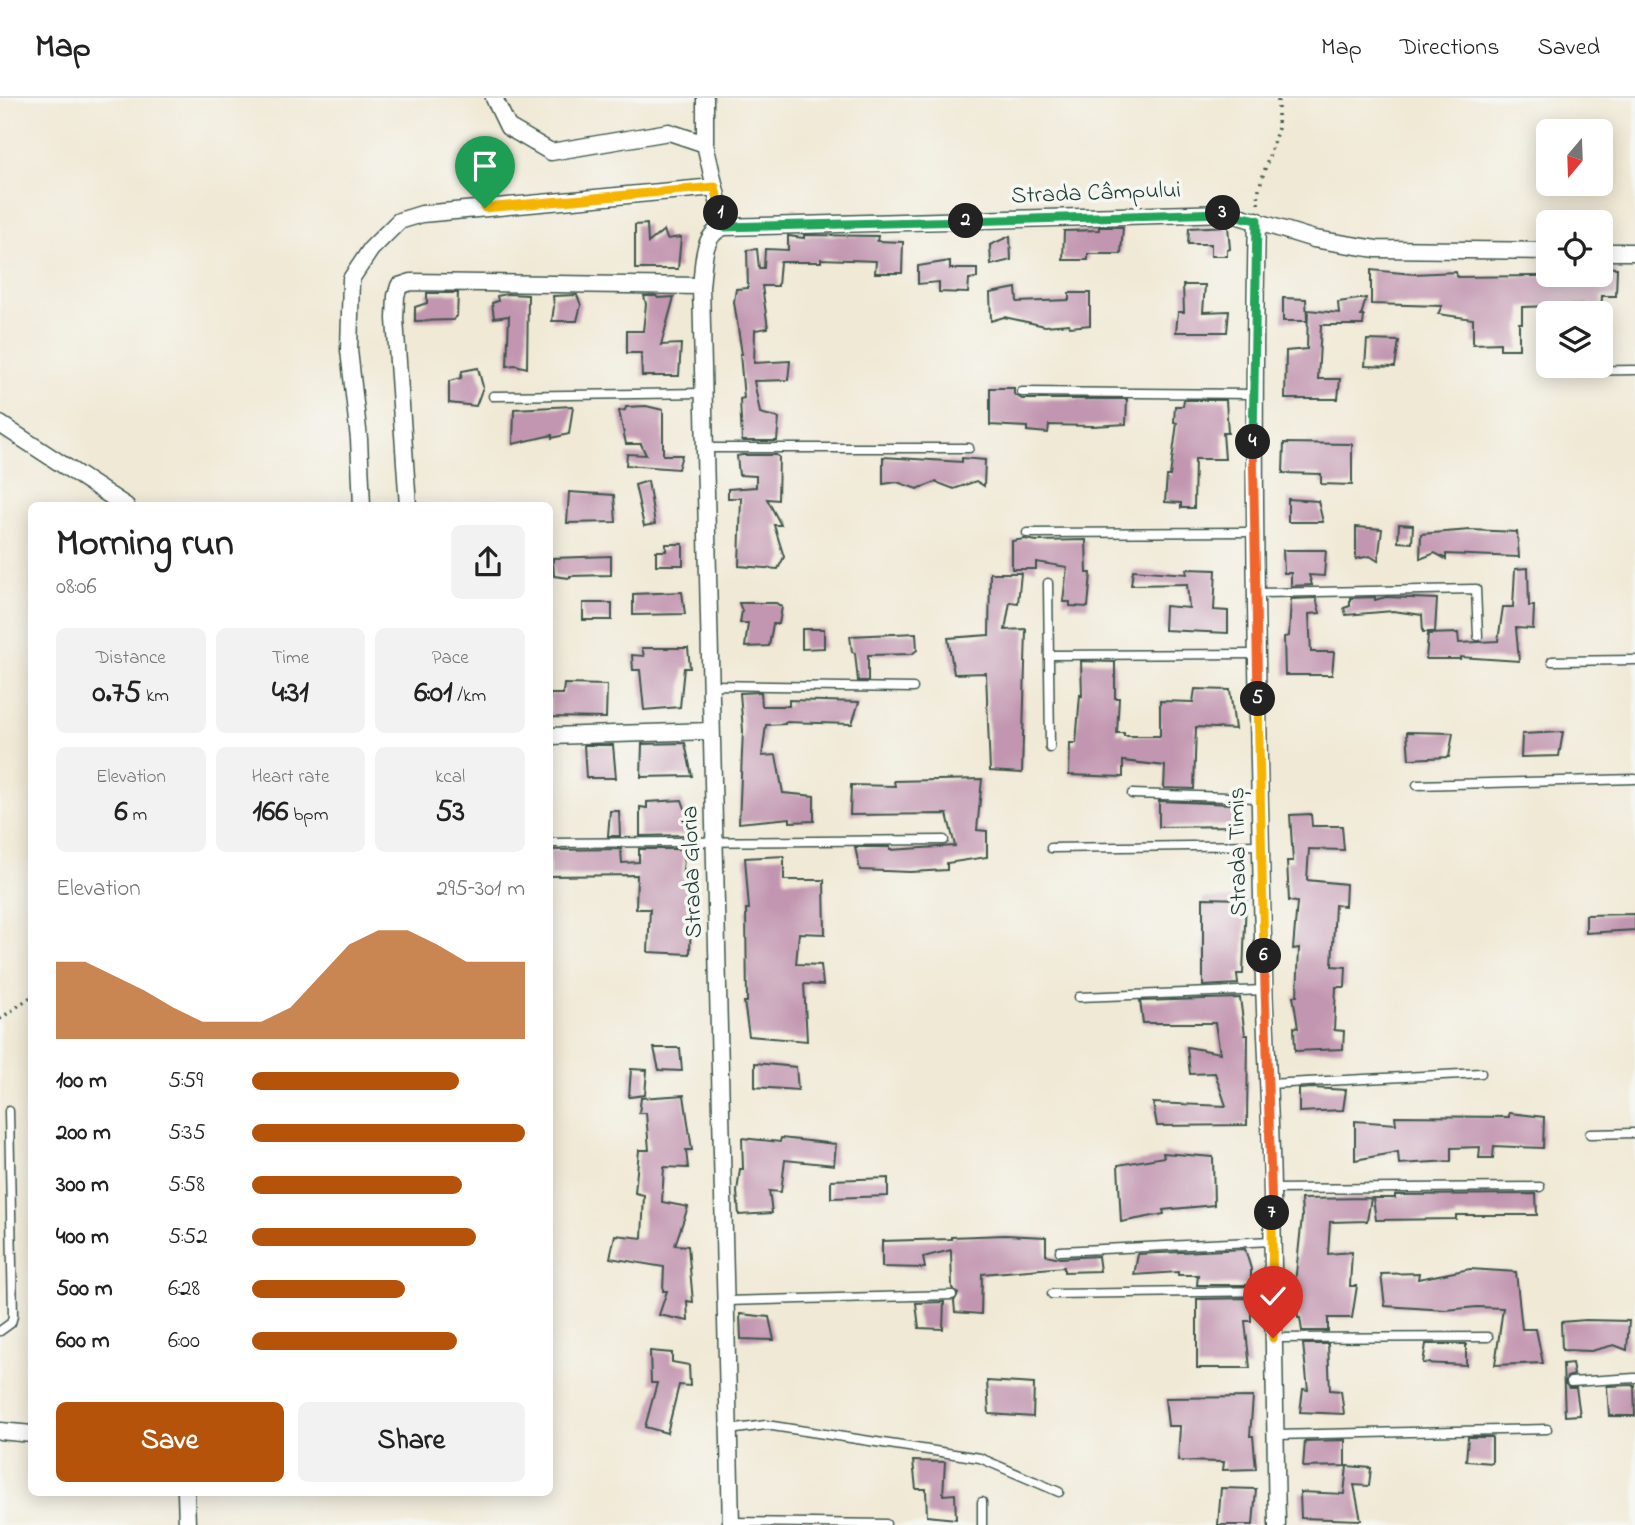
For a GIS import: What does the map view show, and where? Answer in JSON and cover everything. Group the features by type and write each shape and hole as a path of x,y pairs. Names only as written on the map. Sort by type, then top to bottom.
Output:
{"street":[{"path":"494,98 508,127 551,152 669,132 705,144"},
{"path":"705,98 705,144 724,227"},
{"path":"362,502 359,439 349,350 351,279 371,249 399,221 422,214 715,187"},
{"name":"Strada Câmpului","path":"724,227 1229,213 1314,239 1376,249 1536,251"},
{"name":"Strada Timiș","path":"1257,220 1253,394 1254,532 1258,593 1261,845 1272,1189 1277,1525"},
{"name":"Strada Gloria","path":"724,227 714,230 709,237 701,286 731,1524"},
{"path":"1613,251 1635,252"},
{"path":"408,502 395,319 399,286 411,282 701,286"},
{"path":"0,424 120,502"},
{"path":"553,736 711,732"},
{"path":"0,1431 28,1434"},
{"path":"186,1496 187,1525"}],"lane":[{"path":"1613,370 1635,370"},
{"path":"1022,392 1253,394"},
{"path":"493,396 704,393"},
{"path":"706,448 969,448"},
{"path":"1027,533 1254,532"},
{"path":"1048,583 1050,748"},
{"path":"1258,593 1476,589 1478,636"},
{"path":"1049,655 1257,654"},
{"path":"1552,661 1635,660"},
{"path":"711,685 913,688"},
{"path":"1417,785 1635,779"},
{"path":"1132,794 1260,798"},
{"path":"553,843 944,840"},
{"path":"1051,848 1261,845"},
{"path":"1079,997 1265,990"},
{"path":"1268,1084 1481,1073"},
{"path":"0,1331 11,1323 13,1316 9,1111"},
{"path":"1590,1134 1635,1133"},
{"path":"1272,1189 1540,1188"},
{"path":"1060,1251 1272,1241"},
{"path":"1052,1294 1273,1292"},
{"path":"726,1300 952,1295"},
{"path":"1273,1338 1488,1337"},
{"path":"1571,1381 1635,1378"},
{"path":"729,1430 766,1425 980,1458 1059,1492"},
{"path":"1275,1435 1547,1429"},
{"path":"982,1503 982,1525"},
{"path":"731,1524 886,1524"}],"path":[{"path":"1257,220 1259,188 1278,128 1278,98"},
{"path":"0,1019 28,999"}],"building":[{"path":"647,224 648,243 664,230 667,239 681,237 678,269 635,269 635,225"},
{"path":"1228,226 1230,249 1227,250 1227,256 1211,256 1211,244 1188,244 1189,228"},
{"path":"1099,227 1123,227 1121,254 1088,254 1088,260 1063,260 1064,231 1099,230"},
{"path":"804,235 878,236 877,241 903,242 902,273 875,273 876,261 821,259 821,262 780,262 778,286 762,286 768,328 755,330 754,363 790,361 788,380 754,381 760,413 779,418 777,441 742,441 742,354 734,302 736,289 748,288 747,250 757,249 759,268 764,268 765,249 788,250 788,236 804,238"},
{"path":"1010,236 1011,260 991,265 990,245"},
{"path":"950,261 950,269 977,269 977,278 969,279 968,293 939,292 939,282 918,284 918,266"},
{"path":"1613,268 1617,268 1616,296 1602,296 1602,301 1536,301 1536,307 1522,307 1519,349 1500,349 1500,343 1473,344 1473,319 1438,314 1442,306 1371,304 1371,270 1413,274 1456,272 1457,277 1536,276 1536,287 1613,287"},
{"path":"1183,285 1205,285 1203,312 1229,311 1227,332 1176,332 1178,312 1184,312"},
{"path":"1016,288 1017,302 1069,300 1069,293 1090,293 1090,325 1045,326 1004,317 991,321 990,293"},
{"path":"427,293 458,293 457,316 453,320 415,321 415,307 427,303"},
{"path":"528,295 527,368 507,366 509,316 494,318 492,303 498,301 497,296"},
{"path":"577,295 581,305 577,321 552,321 553,296"},
{"path":"644,296 674,297 661,345 681,344 679,376 642,376 641,353 627,353 627,331 643,331 646,304"},
{"path":"1283,298 1306,299 1307,321 1283,321"},
{"path":"1366,298 1361,316 1364,316 1363,325 1321,325 1318,379 1340,379 1338,399 1285,399 1286,351 1307,349 1308,310 1339,313 1338,302"},
{"path":"1367,340 1399,341 1395,367 1365,366"},
{"path":"478,368 483,387 476,406 449,403 449,381 461,378 462,371"},
{"path":"990,388 1014,388 1014,394 1022,399 1127,399 1126,424 1049,425 1048,433 1027,431 1027,427 990,425"},
{"path":"1184,400 1226,400 1228,433 1223,433 1225,459 1195,459 1194,508 1181,508 1181,503 1165,502 1177,423 1174,422 1175,406 1183,406"},
{"path":"573,406 569,434 513,444 514,409"},
{"path":"646,406 663,410 663,455 682,455 678,469 626,465 627,454 646,455 641,444 626,444 619,411 625,410 626,407"},
{"path":"1284,443 1352,444 1352,485 1321,484 1321,474 1283,473"},
{"path":"737,456 779,457 778,500 767,499 781,525 774,525 784,557 778,569 739,566 741,498 728,498 728,489 756,487 756,476 739,475"},
{"path":"883,457 962,462 962,458 985,460 984,486 976,481 954,489 936,482 917,489 897,482 883,484"},
{"path":"648,481 655,524 644,526 635,485"},
{"path":"569,492 614,495 616,522 567,523"},
{"path":"1288,499 1318,501 1323,522 1288,522"},
{"path":"1399,524 1413,525 1412,543 1398,542"},
{"path":"1356,527 1382,529 1378,561 1370,556 1356,559"},
{"path":"1470,530 1517,532 1519,557 1446,554 1446,559 1435,553 1420,559 1421,534"},
{"path":"1086,540 1087,573 1091,573 1088,607 1070,606 1070,602 1063,602 1067,567 1036,562 1036,569 1012,569 1012,541"},
{"path":"666,544 683,544 683,565 656,565 656,551 666,551"},
{"path":"1283,550 1326,550 1324,576 1309,575 1312,585 1291,586 1291,573 1284,573"},
{"path":"611,556 611,575 570,578 554,576 553,558"},
{"path":"1528,568 1529,606 1534,606 1533,629 1516,628 1519,661 1460,657 1426,659 1428,634 1458,633 1459,643 1498,641 1503,607 1513,607 1515,569"},
{"path":"1186,569 1216,570 1214,610 1228,611 1228,633 1164,630 1165,606 1189,608 1187,584 1131,585 1133,570 1187,574"},
{"path":"990,573 1021,573 1018,603 1010,602 1005,630 1026,629 1022,773 990,771 986,673 954,674 948,638 989,635"},
{"path":"682,592 685,614 633,615 633,594"},
{"path":"1375,597 1375,600 1386,597 1437,599 1435,632 1423,632 1422,615 1393,611 1346,615 1344,608 1350,606 1350,598"},
{"path":"1316,598 1320,613 1309,614 1311,652 1334,652 1332,675 1285,675 1284,637 1289,636 1291,599"},
{"path":"583,603 612,603 612,620 583,620"},
{"path":"739,603 776,603 782,607 779,624 773,624 769,646 745,647 748,623 740,623 742,611"},
{"path":"802,629 824,629 824,648 802,649"},
{"path":"916,633 917,650 912,654 868,655 868,681 858,681 850,636"},
{"path":"642,648 688,648 690,668 684,668 680,707 644,710 640,670 633,670 632,655 644,656"},
{"path":"1081,661 1115,662 1115,698 1119,698 1117,733 1124,733 1124,736 1160,736 1160,701 1193,702 1195,689 1230,690 1235,729 1196,727 1194,789 1164,788 1165,766 1123,761 1123,777 1069,775 1070,743 1076,743 1080,695 1082,696"},
{"path":"564,684 607,685 606,718 553,717 553,694 563,694"},
{"path":"761,692 762,706 789,706 789,700 859,702 852,724 785,722 766,725 762,756 776,755 783,793 814,796 814,821 790,822 790,818 739,823 743,730 740,693"},
{"path":"1407,732 1453,733 1449,757 1409,759"},
{"path":"1563,732 1559,756 1521,757 1522,734"},
{"path":"685,743 692,776 641,777 642,744"},
{"path":"584,745 613,745 616,778 586,778"},
{"path":"982,779 977,830 987,831 987,857 947,863 947,870 860,870 855,847 890,847 890,850 955,846 947,814 850,815 851,785 895,786 894,781"},
{"path":"682,800 688,817 686,835 640,836 640,807 647,808 647,802"},
{"path":"1159,801 1233,804 1237,826 1159,827"},
{"path":"610,811 619,811 620,836 608,836"},
{"path":"1311,814 1312,826 1342,826 1344,850 1309,849 1307,880 1346,884 1345,906 1335,905 1332,966 1346,967 1345,987 1336,987 1334,1030 1344,1031 1343,1049 1295,1051 1294,1027 1298,1028 1293,996 1297,996 1299,948 1293,949 1297,902 1289,901 1287,861 1293,861 1290,815"},
{"path":"621,849 622,863 639,862 639,849 685,849 682,878 689,878 696,910 691,910 690,954 648,952 650,909 636,909 637,875 553,876 553,850"},
{"path":"784,856 784,880 824,880 825,934 799,933 796,964 821,965 823,985 804,984 807,1041 749,1036 744,1002 747,1002 746,909 749,909 745,858"},
{"path":"1203,898 1246,899 1243,974 1237,974 1238,984 1203,986"},
{"path":"1635,914 1635,930 1586,933 1586,915"},
{"path":"1240,998 1245,1035 1248,1035 1247,1125 1157,1126 1153,1103 1226,1106 1215,1073 1190,1074 1187,1047 1220,1053 1215,1023 1143,1023 1140,1001"},
{"path":"654,1048 680,1048 682,1071 659,1070"},
{"path":"755,1063 796,1067 798,1090 755,1087"},
{"path":"631,1069 647,1070 645,1095 629,1097"},
{"path":"1299,1089 1346,1090 1343,1110 1299,1112"},
{"path":"684,1095 692,1150 686,1150 688,1168 664,1167 662,1202 688,1207 675,1245 688,1246 693,1302 687,1301 688,1321 659,1315 667,1291 663,1291 664,1267 610,1258 615,1235 642,1238 644,1195 635,1193 639,1150 649,1150 646,1113 639,1113 641,1098"},
{"path":"1509,1113 1544,1117 1543,1148 1494,1146 1493,1158 1479,1158 1480,1147 1451,1148 1451,1161 1399,1164 1398,1152 1355,1160 1355,1121 1396,1124 1395,1116 1509,1117"},
{"path":"742,1138 780,1142 781,1138 836,1144 834,1165 785,1160 781,1192 769,1191 772,1213 739,1215 737,1192 740,1169 743,1169"},
{"path":"1163,1153 1213,1157 1214,1205 1163,1210 1164,1214 1121,1222 1118,1165 1164,1157"},
{"path":"888,1178 888,1196 831,1198 831,1180"},
{"path":"1536,1194 1537,1215 1456,1215 1456,1219 1376,1220 1373,1198 1395,1198 1395,1195"},
{"path":"1371,1198 1367,1221 1330,1222 1328,1254 1352,1252 1350,1286 1357,1286 1352,1318 1328,1318 1328,1331 1302,1331 1295,1283 1302,1217 1301,1199"},
{"path":"1005,1235 1046,1237 1046,1255 1060,1258 1098,1256 1100,1271 1064,1272 1064,1267 982,1274 981,1314 955,1312 954,1301 958,1294 952,1288 951,1250 923,1257 925,1268 882,1267 882,1241"},
{"path":"1245,1249 1251,1269 1251,1285 1197,1285 1198,1275 1178,1275 1178,1272 1134,1275 1138,1254"},
{"path":"1470,1269 1516,1272 1522,1329 1536,1329 1543,1363 1495,1365 1503,1308 1446,1310 1385,1306 1381,1274 1419,1273 1418,1279"},
{"path":"1251,1298 1251,1321 1245,1321 1250,1368 1197,1368 1197,1299"},
{"path":"944,1302 943,1329 919,1328 916,1303"},
{"path":"740,1314 769,1317 774,1340 741,1339"},
{"path":"1629,1321 1627,1350 1614,1345 1591,1351 1562,1350 1561,1322"},
{"path":"1303,1344 1328,1344 1330,1390 1341,1391 1344,1414 1300,1412 1303,1389 1308,1390"},
{"path":"1426,1344 1466,1344 1466,1365 1423,1363"},
{"path":"650,1351 672,1353 672,1362 689,1365 690,1386 679,1385 667,1433 645,1427 657,1383 651,1383"},
{"path":"1572,1363 1574,1375 1567,1377 1565,1383 1569,1388 1576,1388 1580,1415 1565,1416 1563,1364"},
{"path":"987,1381 1034,1384 1033,1417 989,1414"},
{"path":"1634,1385 1635,1416 1609,1416 1607,1386"},
{"path":"1253,1397 1250,1436 1253,1436 1256,1469 1223,1470 1224,1462 1178,1461 1180,1426 1168,1426 1165,1398"},
{"path":"1468,1437 1492,1437 1492,1463 1466,1461"},
{"path":"1345,1440 1345,1466 1303,1467 1305,1441"},
{"path":"913,1461 945,1462 943,1495 955,1494 956,1519 927,1516 926,1489 916,1489"},
{"path":"1347,1466 1371,1468 1369,1486 1354,1485 1361,1520 1301,1518 1300,1492 1344,1494"},
{"path":"1221,1488 1256,1489 1253,1525 1218,1525"}],"route":[{"path":"485,208 715,187 724,227 1229,213 1257,220 1253,394 1254,532 1258,593 1257,654 1272,1189 1273,1338"}]}
